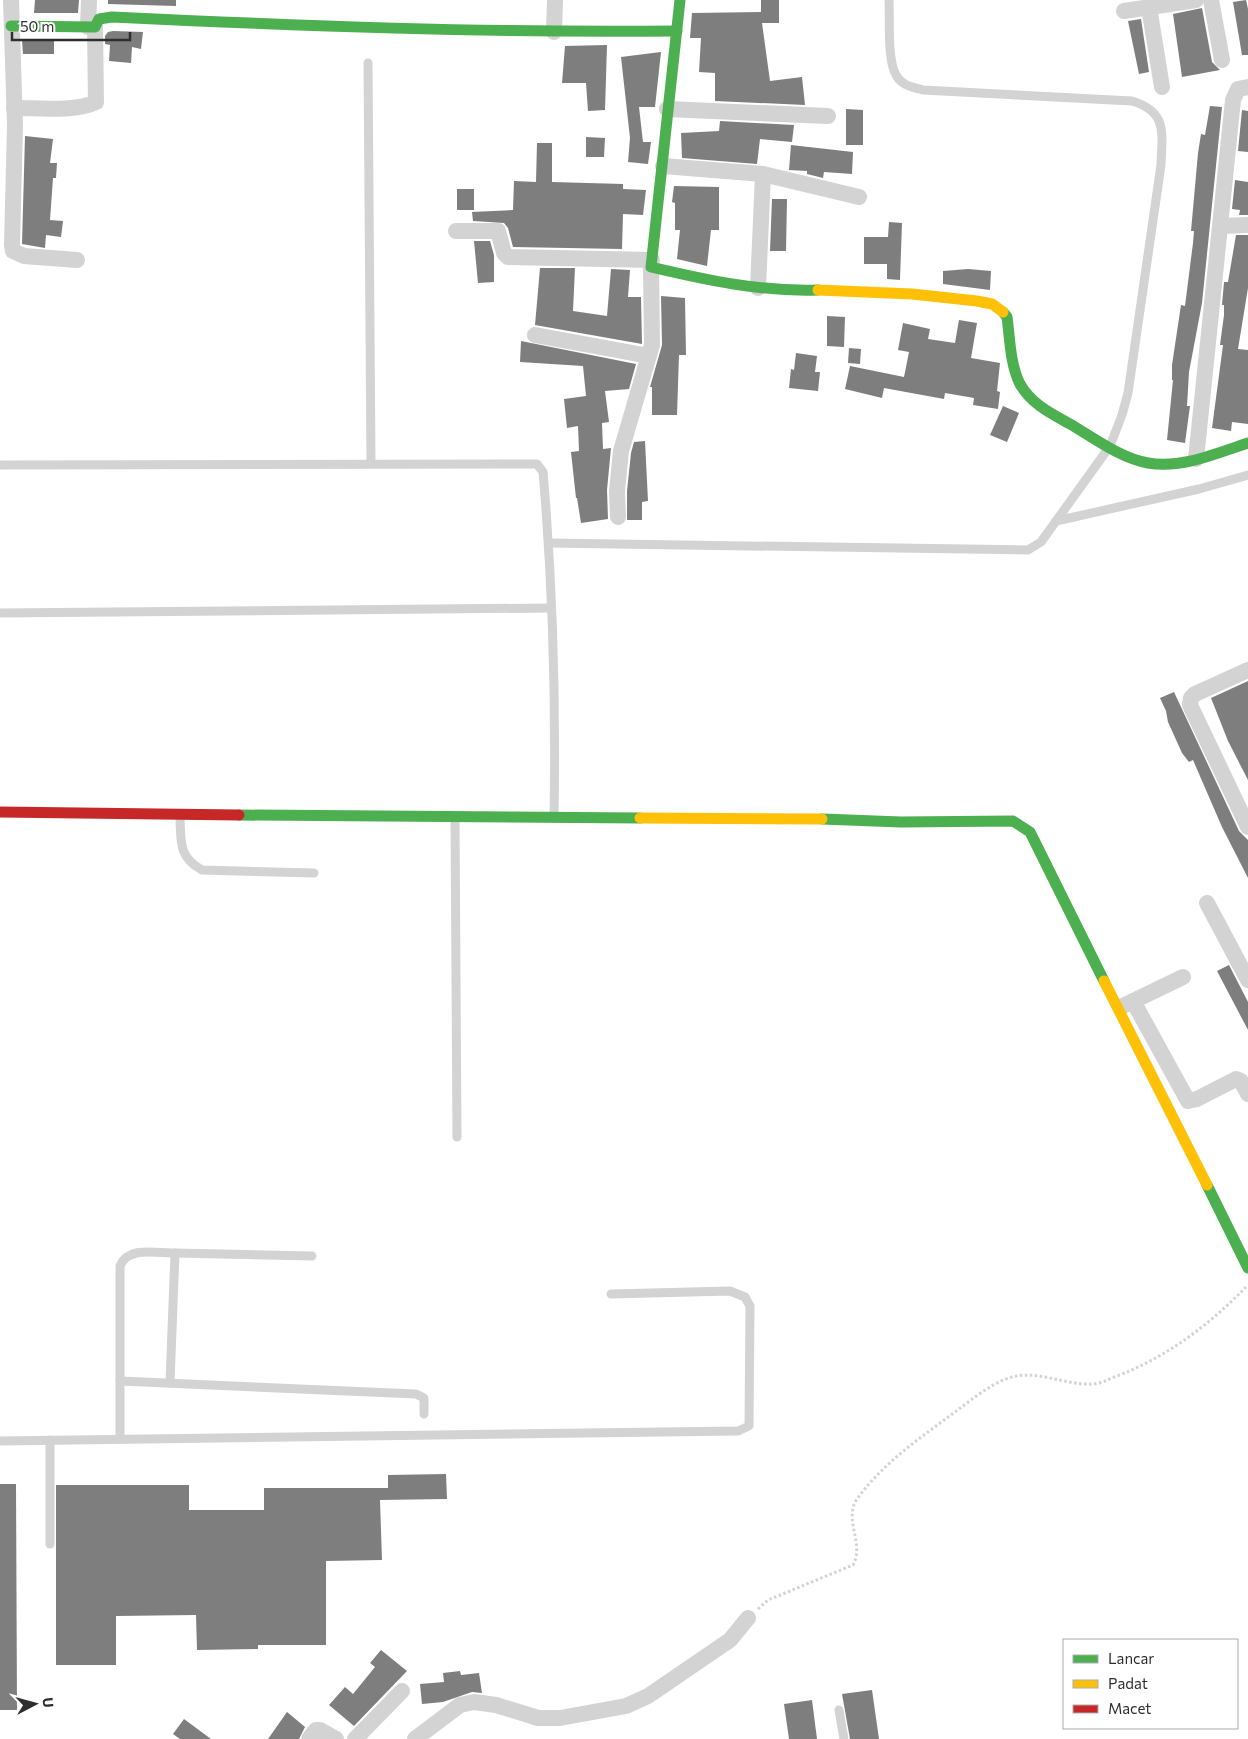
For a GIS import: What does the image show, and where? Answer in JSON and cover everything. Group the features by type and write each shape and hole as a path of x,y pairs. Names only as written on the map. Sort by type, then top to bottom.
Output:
{"street":[{"path":"11,0 10,120 11,242 13,250 24,256 77,260"},
{"path":"10,120 68,108 90,106 96,102 89,0"},
{"path":"554,32 555,0"},
{"path":"618,517 617,491 621,450 652,345 652,263 680,0"},
{"path":"1124,12 1196,0"},
{"path":"1211,0 1222,60"},
{"path":"1150,8 1162,87"},
{"path":"92,27 98,19 112,17 340,28 386,26 554,32 676,31"},
{"path":"11,26 92,27"},
{"path":"1196,459 1233,100 1238,89 1248,87"},
{"path":"668,109 828,116"},
{"path":"663,166 763,174 859,197"},
{"path":"758,288 763,174"},
{"path":"1221,226 1248,225"},
{"path":"456,231 498,230 504,253 508,257 652,263 705,280 758,288 792,291 836,290 912,294 992,304 1007,316 1018,376 1024,391 1046,411 1110,446 1146,462 1180,463 1248,443"},
{"path":"535,335 649,356"},
{"path":"1248,670 1195,694 1191,698 1190,705 1248,827"},
{"path":"0,812 455,818 1013,820 1030,832 1117,1010 1248,1268"},
{"path":"1207,903 1248,980"},
{"path":"1117,1010 1183,977"},
{"path":"1133,1001 1188,1101 1197,1099 1236,1079 1241,1082 1248,1094"},
{"path":"415,1739 460,1705 474,1702 496,1705 525,1716 538,1718 560,1718 626,1706 648,1696 730,1640 748,1618"},
{"path":"362,1737 402,1691"},
{"path":"309,1739 316,1730 320,1730 336,1739"}],"lane":[{"path":"549,543 1028,550 1038,545 1110,446 1122,415 1130,384 1161,165 1162,131 1158,115 1146,105 1132,101 923,90 908,86 895,75 892,60 889,0"},
{"path":"368,63 371,463"},
{"path":"0,465 537,464 543,472 549,543 556,731 554,818"},
{"path":"1056,521 1199,489 1248,475"},
{"path":"0,613 551,608"},
{"path":"179,813 182,847 185,857 191,864 202,870 314,873"},
{"path":"455,818 457,1137"},
{"path":"120,1439 119,1279 124,1258 132,1253 312,1256"},
{"path":"170,1382 174,1253"},
{"path":"0,1441 738,1431 749,1426 750,1306 744,1297 730,1291 611,1294"},
{"path":"120,1381 419,1394 424,1398 424,1414"},
{"path":"50,1440 50,1544"},
{"path":"839,1710 844,1739"}],"path":[{"path":"748,1618 768,1600 853,1565 857,1550 852,1510 856,1500 893,1458 979,1394 1006,1378 1029,1374 1096,1384 1134,1370 1158,1357 1218,1316 1248,1284"}],"building":[{"path":"35,0 79,0 78,13 34,13"},
{"path":"108,0 176,0 176,6 108,4"},
{"path":"761,0 779,0 779,23 762,23 770,81 802,77 805,105 715,101 715,73 699,72 701,38 690,38 692,13 761,12"},
{"path":"1246,0 1248,9 1248,55 1242,55 1233,2"},
{"path":"1202,8 1212,62 1220,70 1182,77 1173,14"},
{"path":"1141,19 1149,72 1139,74 1128,21"},
{"path":"108,32 143,32 141,49 132,47 131,63 109,61 110,45 105,44 105,36"},
{"path":"22,40 54,40 54,54 23,54"},
{"path":"607,45 605,110 588,111 586,83 562,83 565,46"},
{"path":"661,52 655,107 639,107 643,142 651,142 648,164 628,162 630,138 621,57"},
{"path":"1210,106 1222,107 1202,303 1189,372 1187,406 1190,406 1185,443 1167,440 1173,380 1172,365 1181,305 1185,306 1193,243 1194,231 1191,231 1198,153 1201,134 1205,135"},
{"path":"846,109 863,110 863,145 846,145"},
{"path":"1242,110 1248,111 1248,152 1238,151"},
{"path":"720,121 794,125 792,142 760,139 757,164 682,158 681,133 719,131"},
{"path":"25,136 53,139 50,163 57,163 56,178 53,178 50,220 63,221 61,237 46,235 45,248 22,244"},
{"path":"586,137 605,138 604,157 586,157"},
{"path":"537,143 552,143 552,182 623,184 623,189 646,190 643,215 623,214 622,249 513,247 508,228 504,223 473,221 472,212 513,210 514,181 536,182"},
{"path":"791,145 853,152 852,174 824,172 823,178 807,174 807,171 789,170"},
{"path":"1235,180 1248,182 1248,215 1239,215 1240,210 1232,209"},
{"path":"674,186 719,187 719,230 711,230 707,266 677,259 680,230 675,230 675,203 672,202"},
{"path":"457,189 474,189 474,210 457,210"},
{"path":"772,199 787,199 786,251 770,251"},
{"path":"889,222 902,223 900,280 887,279 887,264 864,264 864,237 888,237"},
{"path":"1236,235 1248,235 1248,288 1238,349 1248,350 1248,424 1232,422 1231,431 1212,428 1223,345 1220,345 1224,315 1224,305 1222,305 1224,282 1228,282"},
{"path":"474,241 490,241 494,255 494,282 478,283"},
{"path":"540,268 575,268 573,311 607,316 611,269 630,270 628,297 641,297 642,344 535,325"},
{"path":"968,269 991,271 990,290 943,284 943,271"},
{"path":"661,296 685,298 686,355 679,355 677,415 652,415 652,387 650,387 662,345"},
{"path":"827,316 845,317 844,347 827,346"},
{"path":"959,320 977,323 971,358 1000,363 997,391 1000,392 998,409 973,405 974,398 945,393 944,399 884,388 882,398 845,389 850,366 904,377 909,352 898,350 903,323 930,329 928,339 955,343"},
{"path":"521,341 636,364 629,389 605,391 609,422 602,423 603,449 611,448 607,490 608,519 581,523 576,498 571,452 579,451 578,426 567,428 564,399 586,396 583,366 520,362"},
{"path":"849,348 861,349 860,364 848,363"},
{"path":"796,353 817,356 815,372 820,372 818,391 789,388 791,369 794,370"},
{"path":"1003,406 1019,413 1007,442 990,435"},
{"path":"645,441 648,501 642,502 642,520 627,520 627,491 631,453 634,442"},
{"path":"1248,681 1248,780 1228,741 1211,698"},
{"path":"1174,692 1239,831 1248,840 1248,878 1222,827 1193,760 1189,762 1182,753 1168,722 1166,711 1160,698"},
{"path":"1229,965 1248,1002 1248,1030 1217,971"},
{"path":"446,1474 447,1499 380,1500 382,1560 326,1561 326,1645 258,1645 258,1649 197,1650 196,1615 116,1616 116,1665 56,1665 56,1485 189,1485 189,1510 264,1510 264,1488 388,1488 388,1475"},
{"path":"0,1484 16,1484 17,1710 0,1710"},
{"path":"381,1650 407,1671 354,1726 329,1705 345,1687 353,1694 375,1667 370,1663"},
{"path":"460,1671 461,1675 479,1673 482,1693 472,1692 443,1702 422,1704 420,1684 444,1682 443,1673"},
{"path":"872,1690 879,1739 850,1739 842,1694"},
{"path":"812,1700 817,1739 789,1739 784,1704"},
{"path":"287,1712 305,1727 299,1739 268,1739"},
{"path":"184,1719 211,1739 180,1739 173,1734"}],"traffic: fast":[{"path":"680,0 651,267 713,281 755,287 818,290"},
{"path":"11,26 95,27 99,19 112,17 394,28 535,31 677,31"},
{"path":"1003,312 1007,317 1014,368 1025,391 1042,408 1117,452 1148,463 1174,464 1199,459 1248,443"},
{"path":"239,815 640,818"},
{"path":"822,819 901,822 1013,821 1030,832 1104,981"},
{"path":"1207,1185 1248,1268"}],"traffic: slow":[{"path":"818,290 912,294 977,301 992,304 1003,312"},
{"path":"640,818 822,819"},
{"path":"1104,981 1207,1185"}],"traffic: jam":[{"path":"0,812 239,815"}]}
